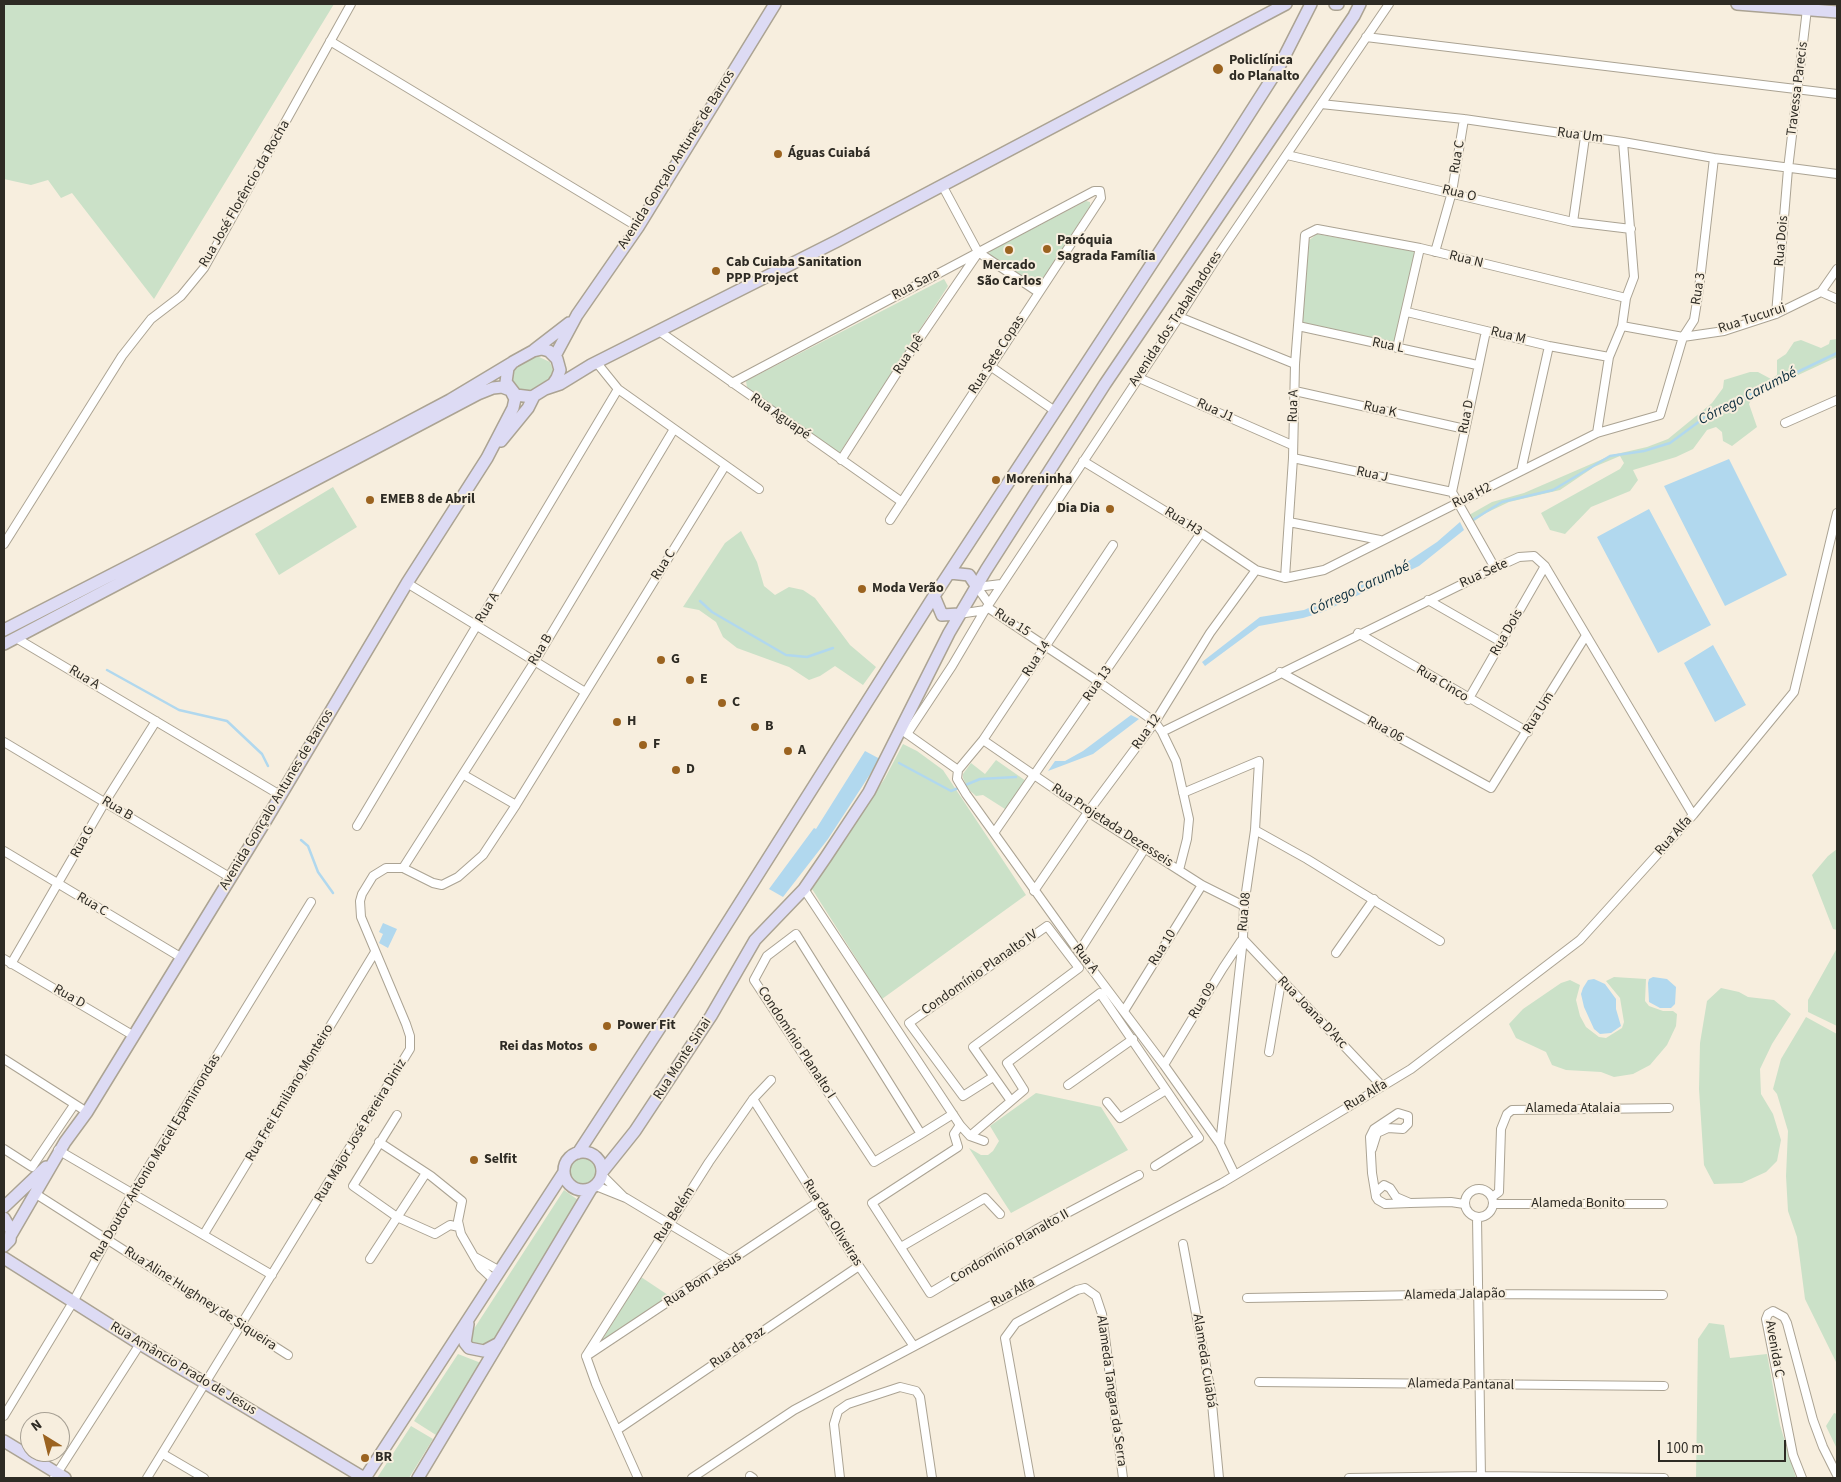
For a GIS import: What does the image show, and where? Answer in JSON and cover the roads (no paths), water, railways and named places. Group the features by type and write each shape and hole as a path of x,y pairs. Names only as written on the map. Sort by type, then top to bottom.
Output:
{"main road":[{"name":"Avenida Gonçalo Antunes de Barros","path":"534,350 555,336 577,314 638,226 775,4"},
{"path":"578,1153 696,974 934,596 1278,69 1311,4"},
{"path":"934,596 942,615 959,614 1105,384 1354,16 1360,4"},
{"path":"1737,4 1837,12"},
{"path":"545,389 560,384 594,364 1282,6"},
{"name":"Avenida Gonçalo Antunes de Barros","path":"557,361 577,314"},
{"path":"4,630 382,436 450,400 534,350 546,350 557,361 574,369 594,364"},
{"path":"510,391 506,374 515,361"},
{"path":"4,644 478,394 493,388 510,391 522,397 534,396 557,378 557,361"},
{"name":"Avenida Gonçalo Antunes de Barros","path":"4,1207 42,1172 62,1148 87,1112 231,878 407,583 487,458 513,408 515,402 510,391"},
{"name":"Avenida Gonçalo Antunes de Barros","path":"487,458 521,417 534,396"},
{"path":"950,573 969,575 977,588"},
{"name":"Rua Monte Sinai","path":"603,1173 635,1131 711,1016 754,940 804,889 868,792 904,732 959,614"},
{"name":"Avenida Gonçalo Antunes de Barros","path":"7,1243 62,1148"},
{"path":"364,1478 564,1172 569,1158 584,1152 594,1156 599,1160 603,1173 418,1478"},
{"path":"564,1172 567,1182 574,1188 582,1191 593,1188"},
{"path":"4,1218 10,1226 7,1243"},
{"name":"Rua Amâncio Prado de Jesus","path":"4,1258 140,1344 364,1478"},
{"path":"470,1317 465,1338 468,1348 484,1351 502,1341"},
{"path":"4,1441 59,1477"}],"street":[{"name":"Rua José Florêncio da Rocha","path":"4,544 122,356 150,319 181,296 204,268 351,4"},
{"name":"Avenida dos Trabalhadores","path":"904,732 952,666 987,607 1221,251 1389,4"},
{"name":"Travessa Parecis","path":"1788,168 1807,9"},
{"path":"1366,37 1837,94"},
{"path":"330,41 638,226"},
{"name":"Rua Um","path":"1321,104 1464,119 1623,142 1714,158 1837,174"},
{"name":"Rua C","path":"1435,252 1452,192 1464,119"},
{"path":"1573,222 1585,137"},
{"path":"1598,433 1609,357 1622,326 1626,298 1634,277 1623,142"},
{"name":"Rua O","path":"1287,154 1573,222 1631,229"},
{"name":"Rua 3","path":"1660,415 1683,337 1694,320 1700,289 1714,158"},
{"name":"Rua Dois","path":"1776,314 1788,168"},
{"path":"942,184 978,252 1038,292"},
{"name":"Rua Sara","path":"732,383 1094,191 1100,191"},
{"name":"Rua Sete Copas","path":"890,520 1101,198 1100,191"},
{"name":"Rua N","path":"1305,235 1317,229 1420,248 1626,298"},
{"name":"Rua A","path":"1285,578 1293,458 1295,364 1305,235"},
{"path":"1397,348 1407,312 1420,248"},
{"name":"Rua Ipê","path":"841,460 907,357 978,252"},
{"name":"Rua Tucurui","path":"1622,326 1683,337 1724,331 1776,314 1820,292 1837,269"},
{"path":"1820,292 1837,299"},
{"name":"Rua M","path":"1407,312 1549,346 1609,357"},
{"path":"1179,317 1295,364"},
{"name":"Rua L","path":"1298,326 1477,364"},
{"name":"Rua D","path":"1452,492 1477,364 1486,330"},
{"name":"Rua Aguapé","path":"659,331 902,502"},
{"path":"1521,471 1549,346"},
{"path":"594,364 618,389 759,489"},
{"path":"990,366 1055,411"},
{"name":"Rua J1","path":"1139,378 1292,445"},
{"name":"Rua A","path":"357,826 618,389"},
{"name":"Rua K","path":"1295,391 1465,429"},
{"path":"1785,423 1837,400"},
{"name":"Rua H2","path":"1285,578 1324,570 1380,540 1598,433 1660,415"},
{"name":"Rua B","path":"403,868 535,661 674,429"},
{"name":"Rua J","path":"1293,458 1452,492"},
{"name":"Rua H3","path":"1083,461 1201,533 1256,570 1285,578"},
{"name":"Rua C","path":"516,805 725,466"},
{"path":"1452,492 1495,568"},
{"name":"Rua Alfa","path":"692,1478 794,1410 1235,1175 1382,1086 1411,1068 1580,940 1693,815 1794,692 1837,513"},
{"path":"1289,522 1380,540"},
{"name":"Rua 13","path":"994,833 1201,533"},
{"name":"Rua 14","path":"958,775 1113,545"},
{"name":"Rua Sete","path":"1162,732 1280,672 1519,557 1534,556 1545,566"},
{"path":"1545,566 1585,637 1693,815"},
{"name":"Rua Dois","path":"1468,700 1545,566"},
{"name":"Rua 12","path":"1034,891 1088,812 1155,722 1210,633 1256,570"},
{"path":"407,583 585,692"},
{"path":"977,588 1002,584"},
{"name":"Rua 15","path":"977,588 987,607 1046,645 1155,722"},
{"path":"1428,600 1502,643"},
{"name":"Rua 15","path":"959,614 987,607"},
{"name":"Rua Cinco","path":"1358,634 1468,700 1528,732"},
{"name":"Rua Um","path":"1491,788 1528,732 1585,637"},
{"name":"Rua A","path":"16,638 280,794"},
{"name":"Rua 06","path":"1280,672 1491,788"},
{"name":"Rua G","path":"11,964 105,802 156,721"},
{"path":"1155,722 1176,761 1189,819 1180,870"},
{"path":"904,732 958,775"},
{"name":"Rua Projetada Dezesseis","path":"983,740 1034,777 1202,885 1244,906"},
{"name":"Rua B","path":"4,742 231,878"},
{"name":"Rua 08","path":"1183,793 1259,761 1255,830 1244,906 1243,939 1220,1144"},
{"path":"403,868 433,883 442,885 458,877 483,855 516,805 464,775"},
{"name":"Rua A","path":"958,775 966,794 1034,891 1164,1065 1220,1144 1235,1175"},
{"path":"1255,830 1374,899 1440,941"},
{"path":"1079,952 1145,848"},
{"name":"Rua C","path":"4,852 182,958"},
{"name":"Rua Major José Pereira Diniz","path":"147,1478 410,1049 410,1036 406,1024 361,917 360,901 373,876 379,870 393,866 403,868"},
{"name":"Rua 10","path":"1124,1011 1202,885"},
{"path":"804,889 960,1125 970,1136 984,1141"},
{"path":"1336,953 1374,899"},
{"name":"Rua Doutor Antonio Maciel Epaminondas","path":"4,1416 73,1302 133,1192 311,902"},
{"name":"Condomínio Planalto IV","path":"993,1077 963,1096 909,1023 1047,926 1079,968 973,1047 1011,1101"},
{"name":"Condomínio Planalto I","path":"921,1134 796,934 767,956 754,980 874,1162 921,1134 953,1114"},
{"name":"Rua Joana D'Arc","path":"1243,939 1281,982 1382,1086"},
{"name":"Rua 09","path":"1164,1065 1223,968 1243,939"},
{"name":"Rua Frei Emiliano Monteiro","path":"204,1234 375,952"},
{"name":"Rua D","path":"4,959 134,1036"},
{"path":"1269,1052 1281,982"},
{"path":"970,1136 1024,1090 1007,1063 1100,992 1199,1138 1155,1166"},
{"path":"1068,1085 1133,1039"},
{"path":"4,1059 87,1112"},
{"name":"Rua Belém","path":"586,1356 669,1224 753,1099 771,1080"},
{"path":"1107,1102 1120,1118 1166,1090"},
{"name":"Rua das Oliveiras","path":"753,1099 858,1266 913,1345"},
{"path":"4,1149 32,1167 74,1105"},
{"name":"Alameda Atalaia","path":"1493,1200 1499,1192 1501,1129 1507,1114 1512,1110 1669,1108"},
{"path":"1372,1149 1377,1133 1388,1128 1403,1129 1408,1124 1408,1116 1398,1113 1374,1128 1370,1137 1372,1173 1380,1202 1451,1202 1464,1204"},
{"path":"397,1115 378,1142 353,1186 397,1217 435,1234 450,1225 459,1227"},
{"name":"Condomínio Planalto II","path":"960,1125 954,1134 958,1147 872,1203 930,1293 1037,1228 1138,1175"},
{"path":"378,1142 426,1173 462,1200 458,1221 459,1227 473,1256 497,1275"},
{"path":"62,1148 272,1275"},
{"path":"370,1259 426,1173"},
{"path":"603,1173 626,1198"},
{"path":"1372,1173 1377,1180 1399,1199 1410,1203"},
{"path":"1376,1192 1384,1185"},
{"path":"593,1188 626,1198 731,1261"},
{"path":"1478,1188 1486,1190 1493,1200 1486,1215 1477,1217 1468,1213 1464,1204 1469,1192 1478,1188"},
{"name":"Rua Aline Hughney de Siqueira","path":"36,1194 288,1355"},
{"path":"900,1247 985,1198 1000,1214"},
{"name":"Alameda Bonito","path":"1493,1200 1663,1204"},
{"name":"Rua Bom Jesus","path":"586,1356 818,1202"},
{"path":"1477,1217 1481,1477"},
{"name":"Alameda Cuiabá","path":"1184,1244 1210,1393 1219,1478"},
{"name":"Rua da Paz","path":"617,1430 858,1266"},
{"name":"Alameda Tangara da Serra","path":"1030,1478 1005,1338 1016,1323 1077,1290 1085,1288 1096,1296 1102,1314 1123,1478"},
{"name":"Alameda Jalapão","path":"1248,1298 1479,1294 1663,1295"},
{"name":"Avenida C","path":"1802,1478 1793,1455 1766,1320 1768,1314 1773,1311 1784,1317 1787,1323 1813,1420 1823,1447 1837,1475"},
{"path":"59,1477 140,1344"},
{"path":"586,1356 596,1384 638,1478"},
{"name":"Alameda Pantanal","path":"1259,1382 1664,1386"},
{"path":"840,1478 834,1424 838,1411 848,1404 900,1387 916,1391 920,1397 932,1478"},
{"path":"163,1454 204,1478"},
{"path":"1349,1478 1664,1478"}],"water":[{"path":"1729,459 1787,575 1725,606 1664,486"},
{"path":"1649,509 1711,625 1658,653 1597,537"},
{"path":"1460,522 1464,530 1419,566 1323,612 1303,618 1259,626 1205,666 1202,662 1260,617 1304,610 1384,575 1437,542"},
{"path":"1713,645 1746,705 1715,722 1684,663"},
{"path":"1131,715 1139,719 1093,754 1048,771 1055,761 1065,761 1083,751"},
{"path":"865,751 880,759 828,839 783,897 769,889 814,828 816,829"},
{"path":"383,923 397,929 388,948 379,943 383,934 379,932"},
{"path":"1653,977 1667,979 1676,987 1675,1004 1671,1008 1660,1008 1649,1002 1648,983 1649,979"},
{"path":"1594,979 1605,984 1616,999 1616,1009 1621,1026 1611,1033 1600,1034 1594,1029 1584,1007 1581,994 1583,988 1588,980"}],"waterway":[{"name":"Córrego Carumbé","path":"1471,521 1502,502 1553,490 1610,456 1644,451 1670,443 1708,415 1837,353"},
{"path":"700,601 712,612 786,655 807,657 833,648"},
{"name":"Córrego Carumbé","path":"107,670 179,710 227,721 262,754 268,766"},
{"name":"Córrego Carumbé","path":"899,763 951,791 980,779 1016,777"},
{"name":"Córrego Carumbé","path":"301,840 308,846 318,872 333,893"}],"place":[{"name":"Policlínica do Planalto","path":"1218,69"},
{"name":"Águas Cuiabá","path":"778,154"},
{"name":"Paróquia Sagrada Família","path":"1047,249"},
{"name":"Mercado São Carlos","path":"1009,250"},
{"name":"Cab Cuiaba Sanitation PPP Project","path":"716,271"},
{"name":"Moreninha","path":"996,480"},
{"name":"EMEB 8 de Abril","path":"370,500"},
{"name":"Dia Dia","path":"1110,509"},
{"name":"Moda Verão","path":"862,589"},
{"name":"G","path":"661,660"},
{"name":"E","path":"690,680"},
{"name":"C","path":"722,703"},
{"name":"H","path":"617,722"},
{"name":"B","path":"755,727"},
{"name":"F","path":"643,745"},
{"name":"A","path":"788,751"},
{"name":"D","path":"676,770"},
{"name":"Power Fit","path":"607,1026"},
{"name":"Rei das Motos","path":"593,1047"},
{"name":"Selfit","path":"474,1160"},
{"name":"BR","path":"365,1458"}]}
